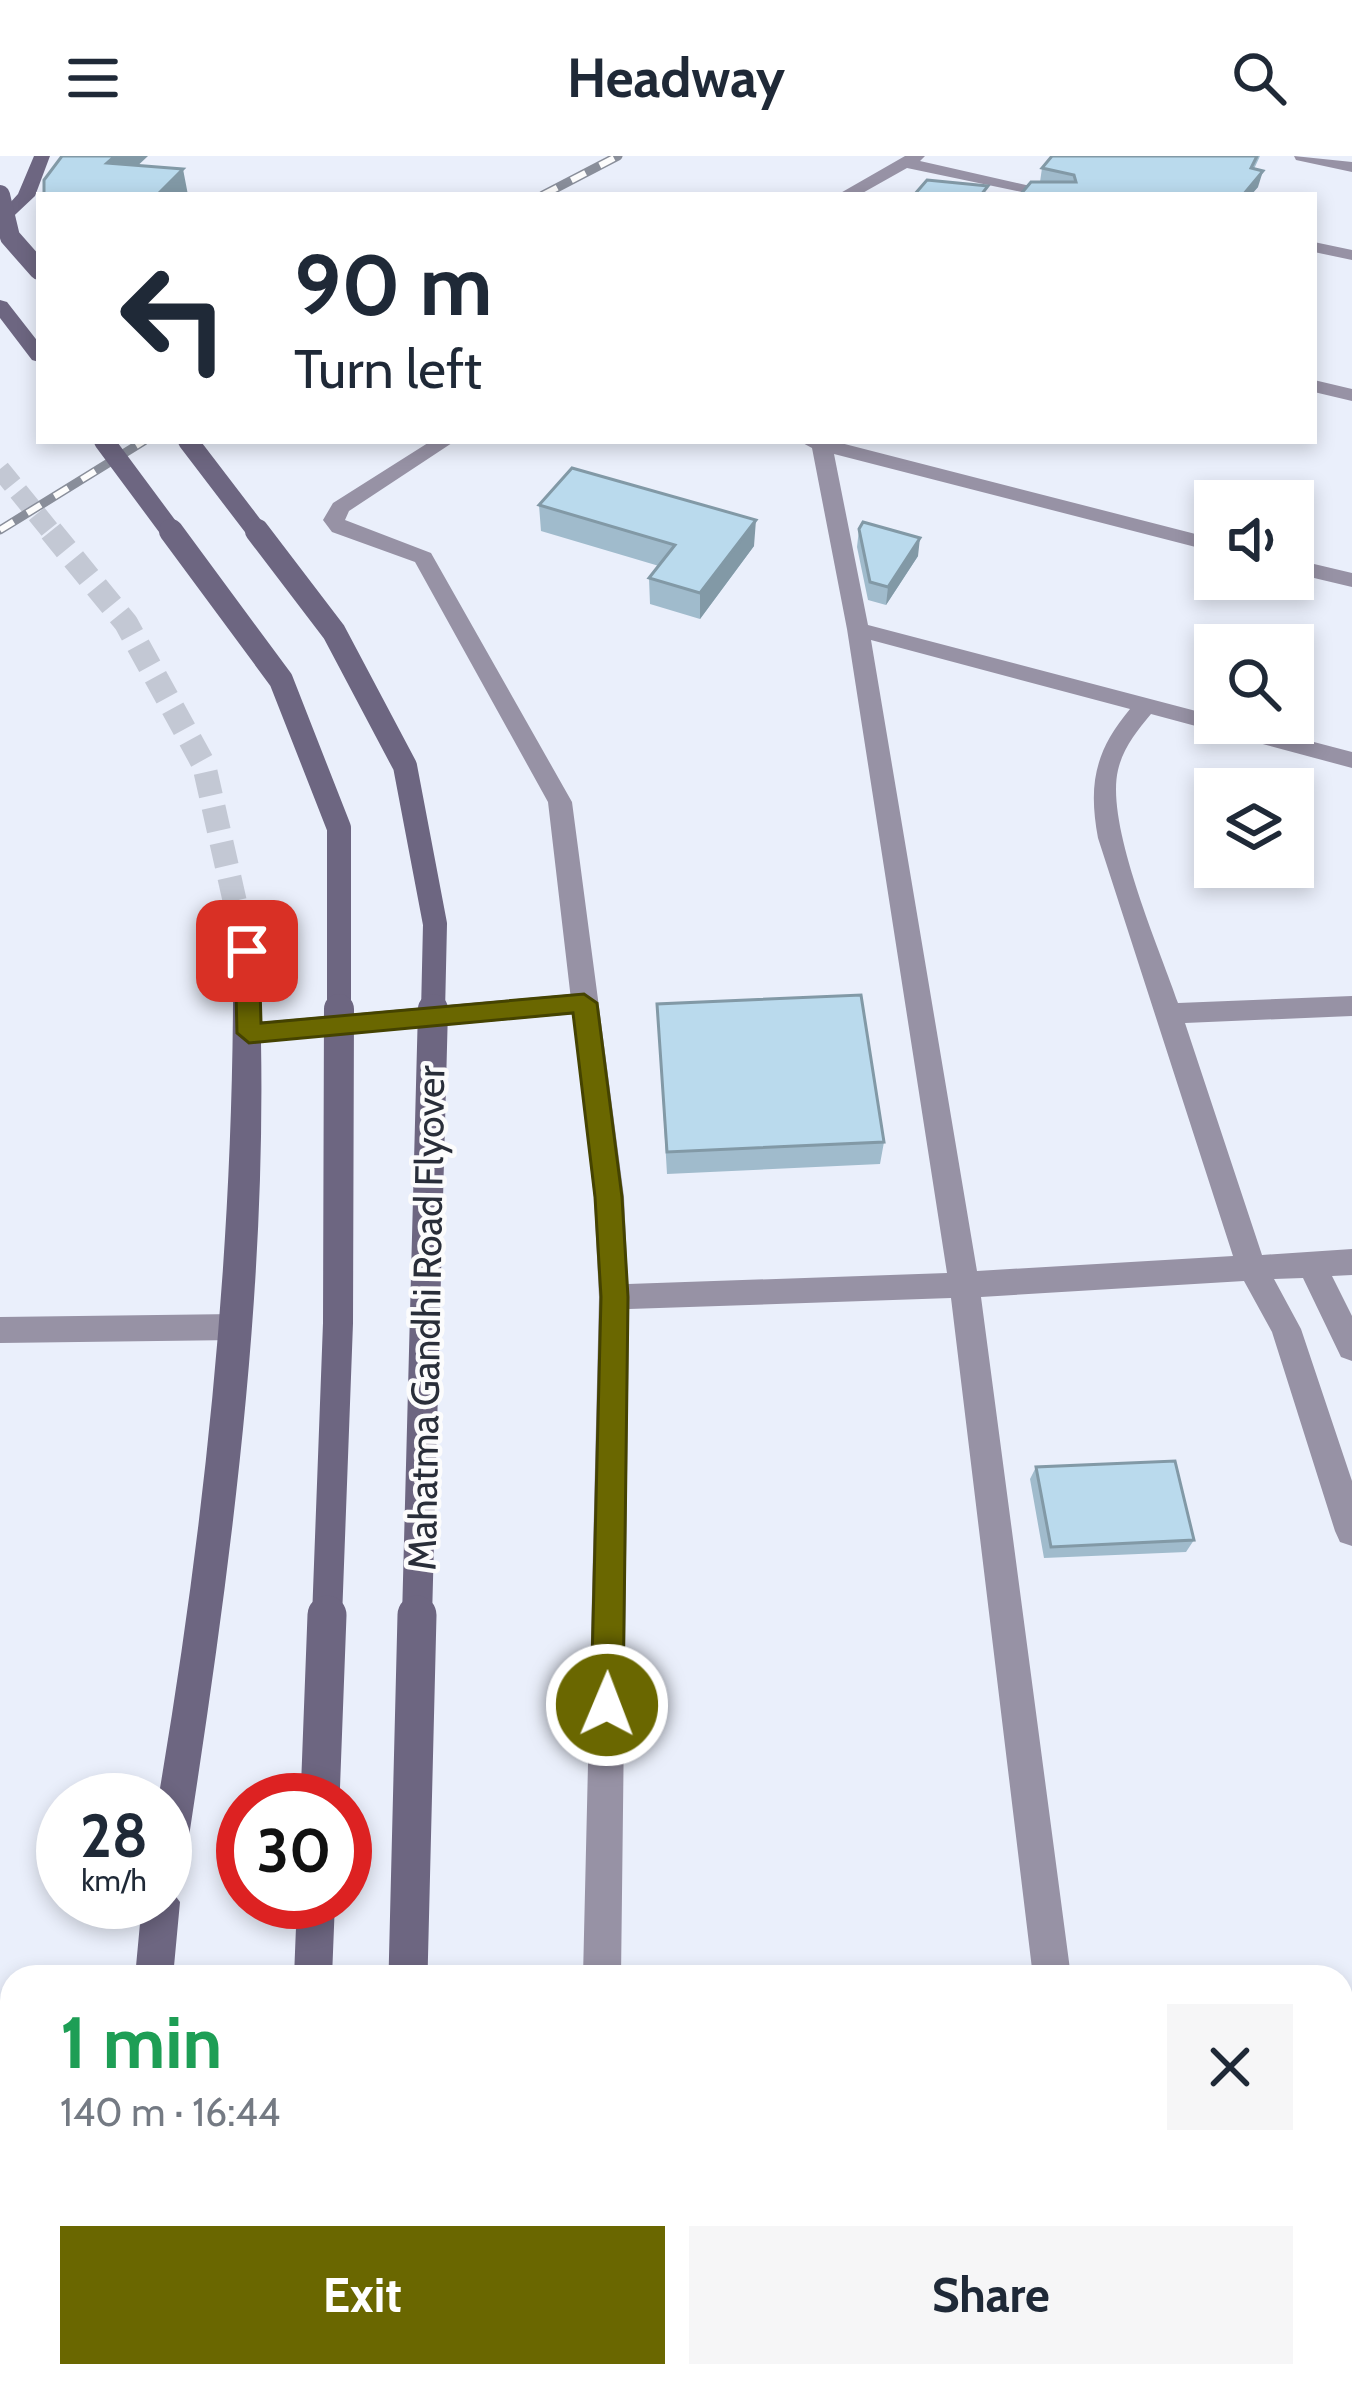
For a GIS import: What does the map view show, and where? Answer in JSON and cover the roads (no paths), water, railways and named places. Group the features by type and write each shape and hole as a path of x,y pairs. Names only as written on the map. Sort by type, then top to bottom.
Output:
{"main road":[{"path":"0,224 26,196 42,156"},
{"path":"0,196 10,236 36,266"},
{"path":"0,306 36,352"},
{"path":"106,444 281,680 339,828 338,1323 321,1773"},
{"name":"Mahatma Gandhi Road Flyover","path":"190,444 334,632 405,766 435,924 408,1965"},
{"path":"181,1773 202,1649 236,1327 251,1079 247,951"},
{"path":"249,1033 584,1003"},
{"path":"155,1965 158,1929"},
{"path":"313,1965 315,1929"}],"street":[{"path":"1302,156 1352,167"},
{"path":"851,192 911,159 1048,192"},
{"path":"1317,248 1352,255"},
{"path":"1317,387 1352,394"},
{"path":"440,444 340,507 334,520 339,528 423,558 560,802 609,1197 614,1297 602,1965"},
{"path":"815,444 858,629 964,1285 1050,1965"},
{"path":"819,444 1194,541"},
{"path":"1314,571 1352,580"},
{"path":"858,629 1352,760"},
{"path":"1146,705 1112,745 1100,789 1110,838 1251,1266 1286,1329 1352,1531"},
{"path":"1165,1014 1352,1006"},
{"path":"1310,1262 1352,1347"},
{"path":"614,1297 964,1285 1352,1262"},
{"path":"0,1330 236,1327"}],"tunnel":[{"path":"0,469 53,534"},
{"path":"51,531 126,623 204,765 246,951"}],"railway":[{"path":"549,192 618,156"},
{"path":"0,530 139,444"}]}
